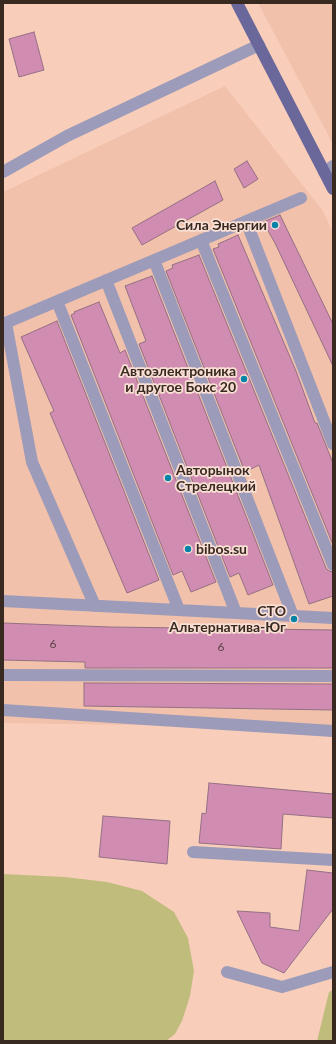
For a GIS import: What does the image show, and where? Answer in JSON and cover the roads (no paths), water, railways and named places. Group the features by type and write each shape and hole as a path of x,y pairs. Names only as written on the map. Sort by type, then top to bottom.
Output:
{"main road":[{"path":"237,3 328,169 333,189"}],"lane":[{"path":"3,172 67,136 259,45"},
{"path":"95,606 32,462 4,323 301,198"},
{"path":"246,221 333,444"},
{"path":"201,240 333,565"},
{"path":"154,260 293,616"},
{"path":"106,280 236,613"},
{"path":"57,301 179,610"},
{"path":"3,601 333,618"},
{"path":"3,675 333,676"},
{"path":"3,710 333,731"},
{"path":"193,852 333,860"},
{"path":"227,972 282,987 333,972"}],"place":[{"name":"Сила Энергии","path":"275,225"},
{"name":"Автоэлектроника и другое Бокс 20","path":"244,379"},
{"name":"Авторынок Стрелецкий","path":"168,478"},
{"name":"bibos.su","path":"188,549"},
{"name":"СТО Альтернатива-Юг","path":"294,619"}]}
